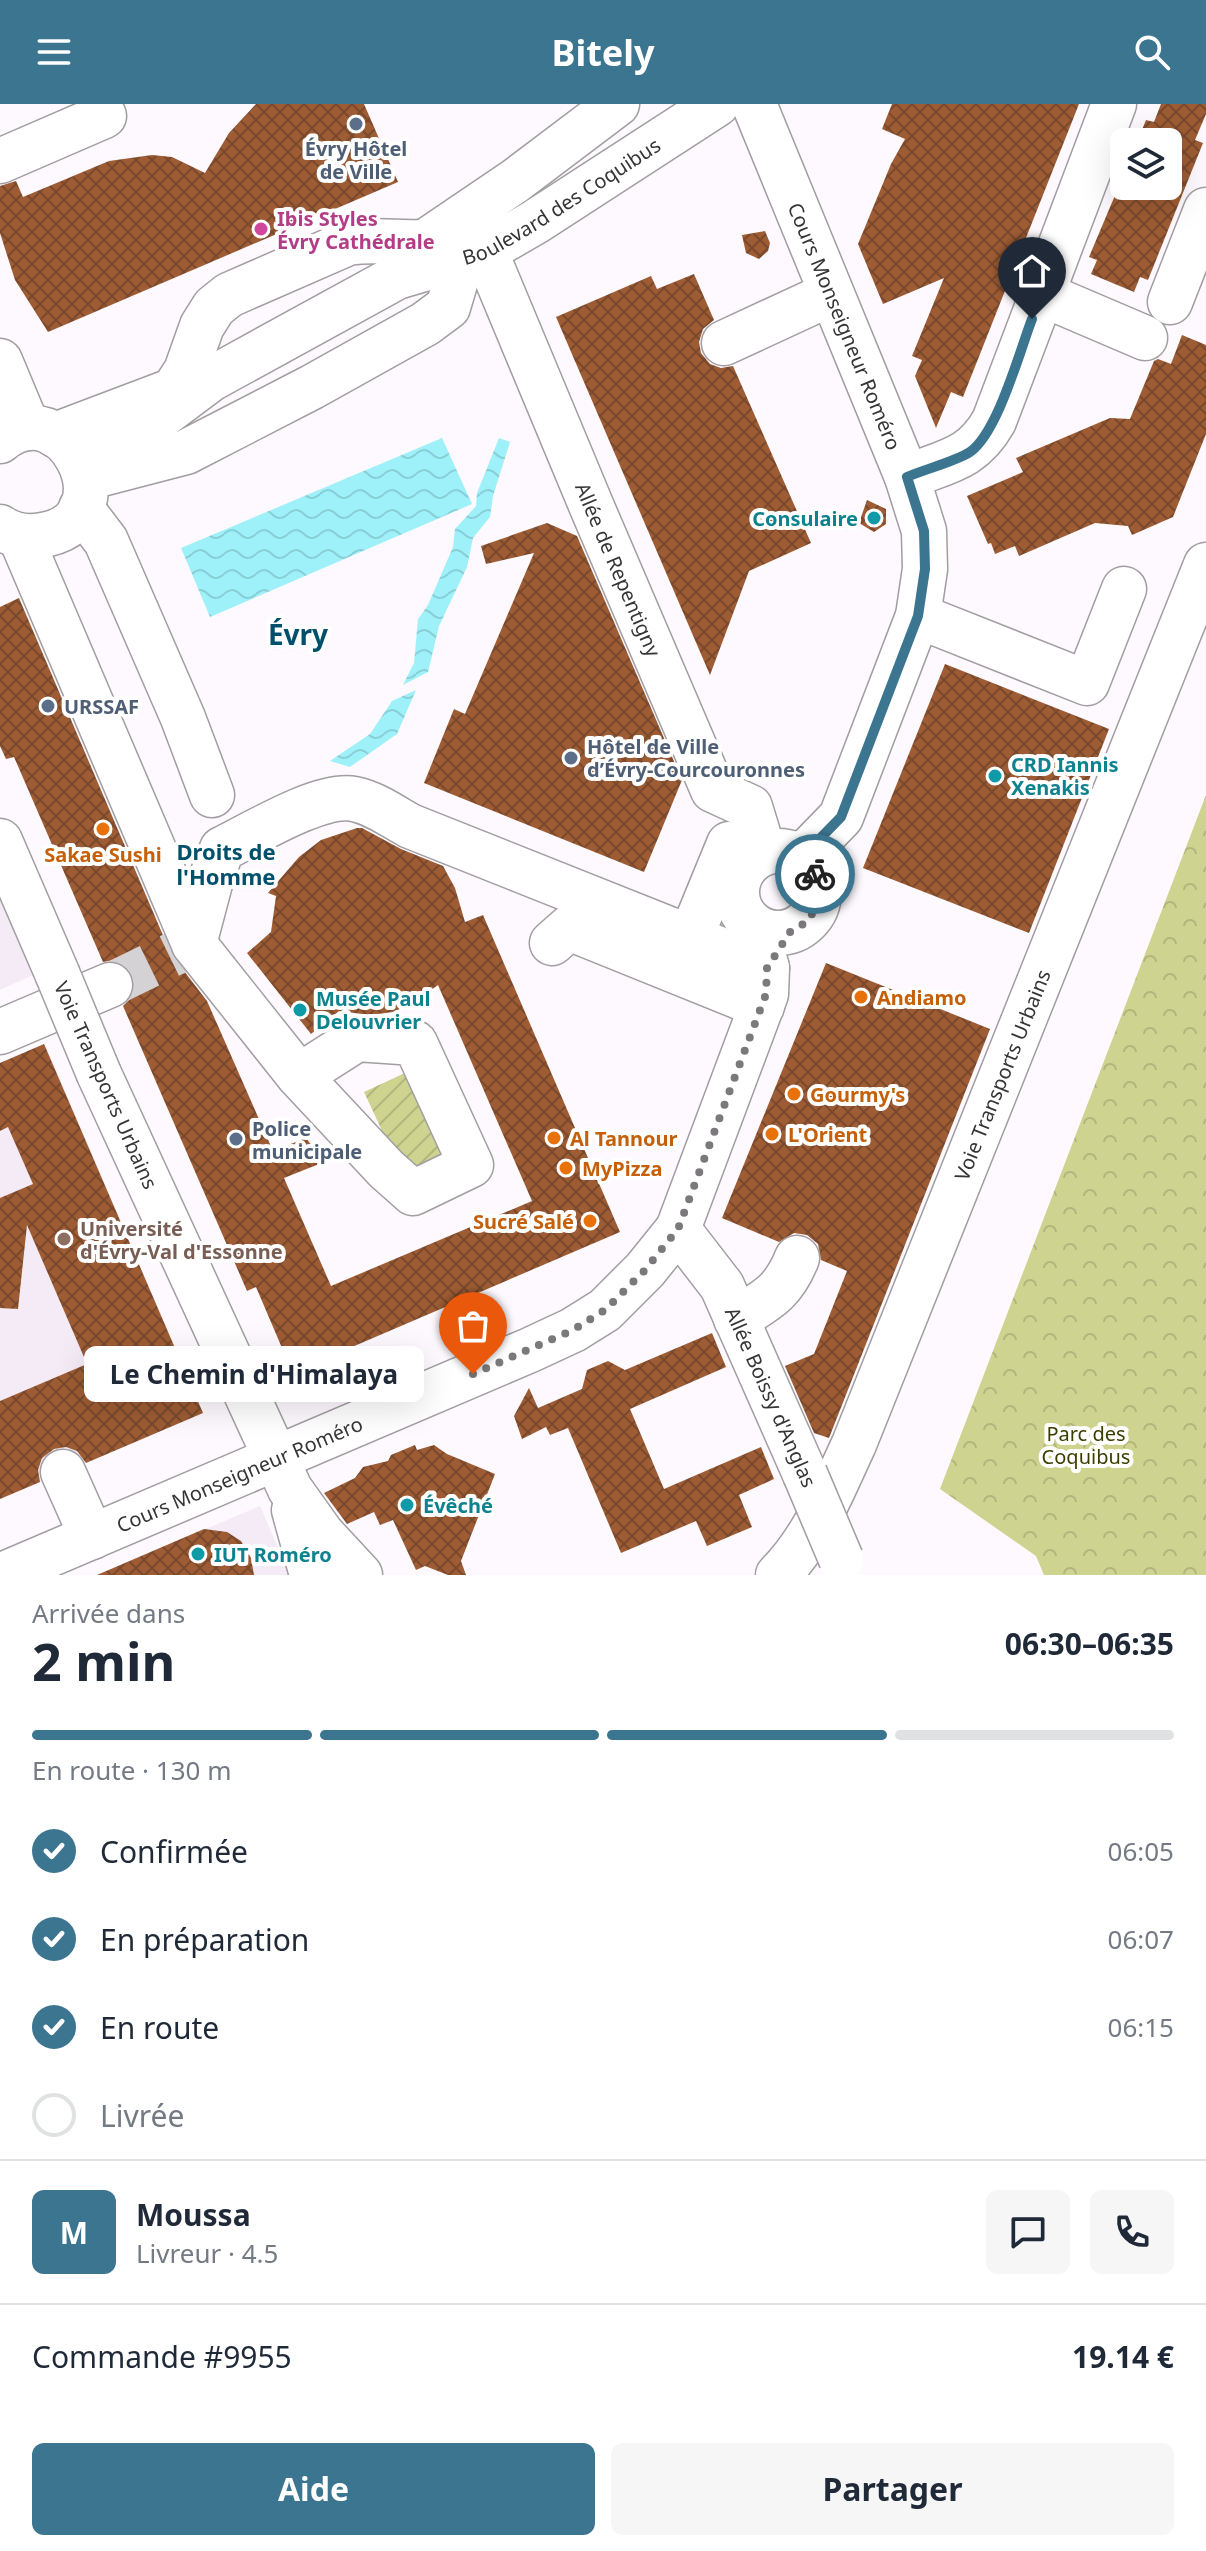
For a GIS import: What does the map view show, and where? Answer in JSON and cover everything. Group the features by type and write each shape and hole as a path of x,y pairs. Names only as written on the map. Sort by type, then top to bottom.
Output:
{"street":[{"name":"Boulevard des Coquibus","path":"460,256 515,181 617,104"},
{"name":"Boulevard des Coquibus","path":"28,434 192,385 397,277 485,251 717,104"},
{"name":"Cours Monseigneur Roméro","path":"754,104 907,477 924,531 925,569 918,616 841,817 783,855 746,866 739,876 740,910 769,958"},
{"path":"907,477 967,454 983,441 994,421 1114,104"},
{"path":"0,161 104,116"},
{"path":"1170,302 1206,210"},
{"path":"6,531 38,537 55,533 79,503 312,387 425,324 448,307 460,256 366,240 348,243 229,295 214,307 202,326 186,371 192,385"},
{"name":"Allée de Repentigny","path":"460,256 713,790 745,805"},
{"path":"724,343 830,294"},
{"path":"1042,294 1145,338"},
{"path":"312,387 369,371 408,353"},
{"path":"0,361 28,434 70,445 81,461 79,503 140,683"},
{"name":"Boulevard des Coquibus","path":"79,503 124,444 192,385"},
{"path":"79,503 106,541 183,718 212,795"},
{"path":"6,531 194,944 299,1076"},
{"name":"Voie Transports Urbains","path":"778,1575 796,1557 811,1533 854,1444 1206,565"},
{"path":"918,616 1087,683 1124,589"},
{"path":"194,944 222,849 287,816 334,797 355,799 410,826 690,939 769,958"},
{"path":"690,939 745,805 750,807 783,855"},
{"name":"Voie Transports Urbains","path":"0,841 53,992 99,1074 283,1473 322,1534 360,1575"},
{"name":"Cours Monseigneur Roméro","path":"2,1575 92,1537 283,1473 573,1330 605,1310 645,1270 678,1229 769,958 808,921 818,903 817,878 811,867 783,855"},
{"path":"552,943 569,928 769,958"},
{"path":"0,1032 53,992 110,985"},
{"name":"Allée Boissy d'Anglas","path":"678,1229 722,1286 844,1567"},
{"path":"736,1319 775,1295 788,1280 797,1258"},
{"path":"63,1472 92,1537"},
{"name":"Voie Transports Urbains","path":"283,1473 312,1575"}],"shaded area":[{"path":"0,897 33,975 0,990"},
{"name":"Université d'Évry-Val d'Essonne","path":"45,1044 203,1413 0,1499 0,1063"},
{"name":"IUT Roméro","path":"260,1506 290,1575 97,1575"}],"green space":[{"name":"Parc des Coquibus","path":"1206,795 1206,1575 1044,1575 1036,1556 940,1489"},
{"path":"407,1072 454,1170 410,1191 364,1092"}],"water":[{"path":"442,438 472,504 210,617 181,548"},
{"path":"499,438 510,442 493,496 490,517 473,538 467,567 439,626 428,672 403,685 414,663 418,619 428,605 453,547 455,529 476,506 477,493"},
{"path":"416,690 397,734 350,767 330,761 370,734 392,701"}],"building":[{"path":"256,104 364,104 398,182 48,332 15,280 0,233 0,186 16,181 23,197 109,161 152,155 172,157 205,173 229,133"},
{"path":"892,104 1079,104 963,397 951,392 936,428 915,376 922,360 912,356 944,278 883,304 858,244 891,164 905,139 882,129"},
{"path":"1161,104 1206,104 1206,114 1195,140 1203,143 1182,195 1182,128 1143,128 1146,120 1154,122"},
{"path":"1113,200 1180,200 1148,280 1140,277 1134,292 1091,274 1097,260 1089,257"},
{"path":"765,231 770,243 768,251 759,259 746,253 742,235"},
{"path":"694,274 714,320 703,329 699,342 701,353 710,364 721,368 733,366 811,543 749,571 710,675 556,317 651,276 657,289"},
{"path":"1182,335 1206,345 1206,434 1173,517 1132,535 1128,526 1095,523 1019,556 1015,546 995,554 967,496 1023,472 1016,458 1110,418 1130,419 1154,361 1158,359 1171,364"},
{"name":"Consulaire","path":"867,500 886,509 886,524 874,532 859,523"},
{"path":"547,523 577,536 682,780 644,872 424,783 454,709 465,714 534,553 486,564 481,546"},
{"path":"19,598 171,954 207,1001 273,1151 306,1138 324,1162 284,1178 331,1286 532,1201 438,985 413,1003 393,1012 370,1015 339,1011 311,1034 247,953 271,932 276,896 268,893 299,857 321,840 357,828 443,866 455,888 465,922 483,915 620,1232 303,1368 299,1358 288,1362 256,1287 247,1291 123,1006 135,989 133,974 114,960 103,962 14,757 6,759 0,746 0,607"},
{"name":"CRD Iannis Xenakis","path":"945,664 1109,729 1029,933 863,868"},
{"path":"826,963 990,1029 829,1438 814,1433 785,1366 814,1354 847,1271 821,1260 818,1244 807,1235 794,1233 779,1242 722,1218"},
{"name":"Université d'Évry-Val d'Essonne","path":"44,1044 203,1413 86,1463 77,1451 66,1447 54,1449 42,1458 38,1470 40,1482 0,1499 0,1401 87,1364 27,1225 18,1309 0,1308 0,1198 33,1184 8,1127 0,1131 0,1063"},
{"path":"712,1333 726,1367 630,1409 664,1489 761,1447 774,1479 739,1495 752,1527 707,1546 696,1521 621,1553 568,1428 550,1435 546,1427 522,1439 514,1416 529,1388 538,1408 582,1389 587,1370 608,1361 625,1370"},
{"name":"Évêché","path":"415,1445 417,1450 434,1445 447,1454 495,1474 461,1561 466,1575 448,1575 425,1566 416,1570 393,1520 380,1525 374,1512 347,1524 324,1493 355,1478 363,1467 388,1461 391,1455"},
{"name":"IUT Roméro","path":"204,1529 227,1532 241,1541 251,1558 254,1575 97,1575"}],"tunnel":[{"path":"110,985 194,944"}],"way so far":[{"path":"473,1374 573,1330 605,1310 645,1270 678,1229 766,994 767,968 790,932 808,921 818,903 815,874"}],"place":[{"name":"Évry Hôtel de Ville","path":"356,124"},
{"name":"Ibis Styles Évry Cathédrale","path":"261,229"},
{"name":"Consulaire","path":"874,518"},
{"name":"URSSAF","path":"48,706"},
{"name":"Hôtel de Ville d’Évry-Courcouronnes","path":"571,758"},
{"name":"CRD Iannis Xenakis","path":"995,776"},
{"name":"Sakae Sushi","path":"103,829"},
{"name":"Andiamo","path":"861,997"},
{"name":"Musée Paul Delouvrier","path":"300,1010"},
{"name":"Gourmy's","path":"794,1094"},
{"name":"L'Orient","path":"772,1134"},
{"name":"Al Tannour","path":"554,1138"},
{"name":"Police municipale","path":"236,1139"},
{"name":"MyPizza","path":"566,1168"},
{"name":"Sucré Salé","path":"590,1221"},
{"name":"Université d'Évry-Val d'Essonne","path":"64,1239"},
{"name":"Le Chemin d'Himalaya","path":"473,1374"},
{"name":"Évêché","path":"407,1505"},
{"name":"IUT Roméro","path":"198,1554"}],"district":[{"name":"Évry","path":"298,634"},
{"name":"Droits de l'Homme","path":"226,864"}],"route":[{"path":"815,874 801,858 841,817 918,616 925,569 924,531 907,477 967,454 983,441 994,421 1032,319"}]}
